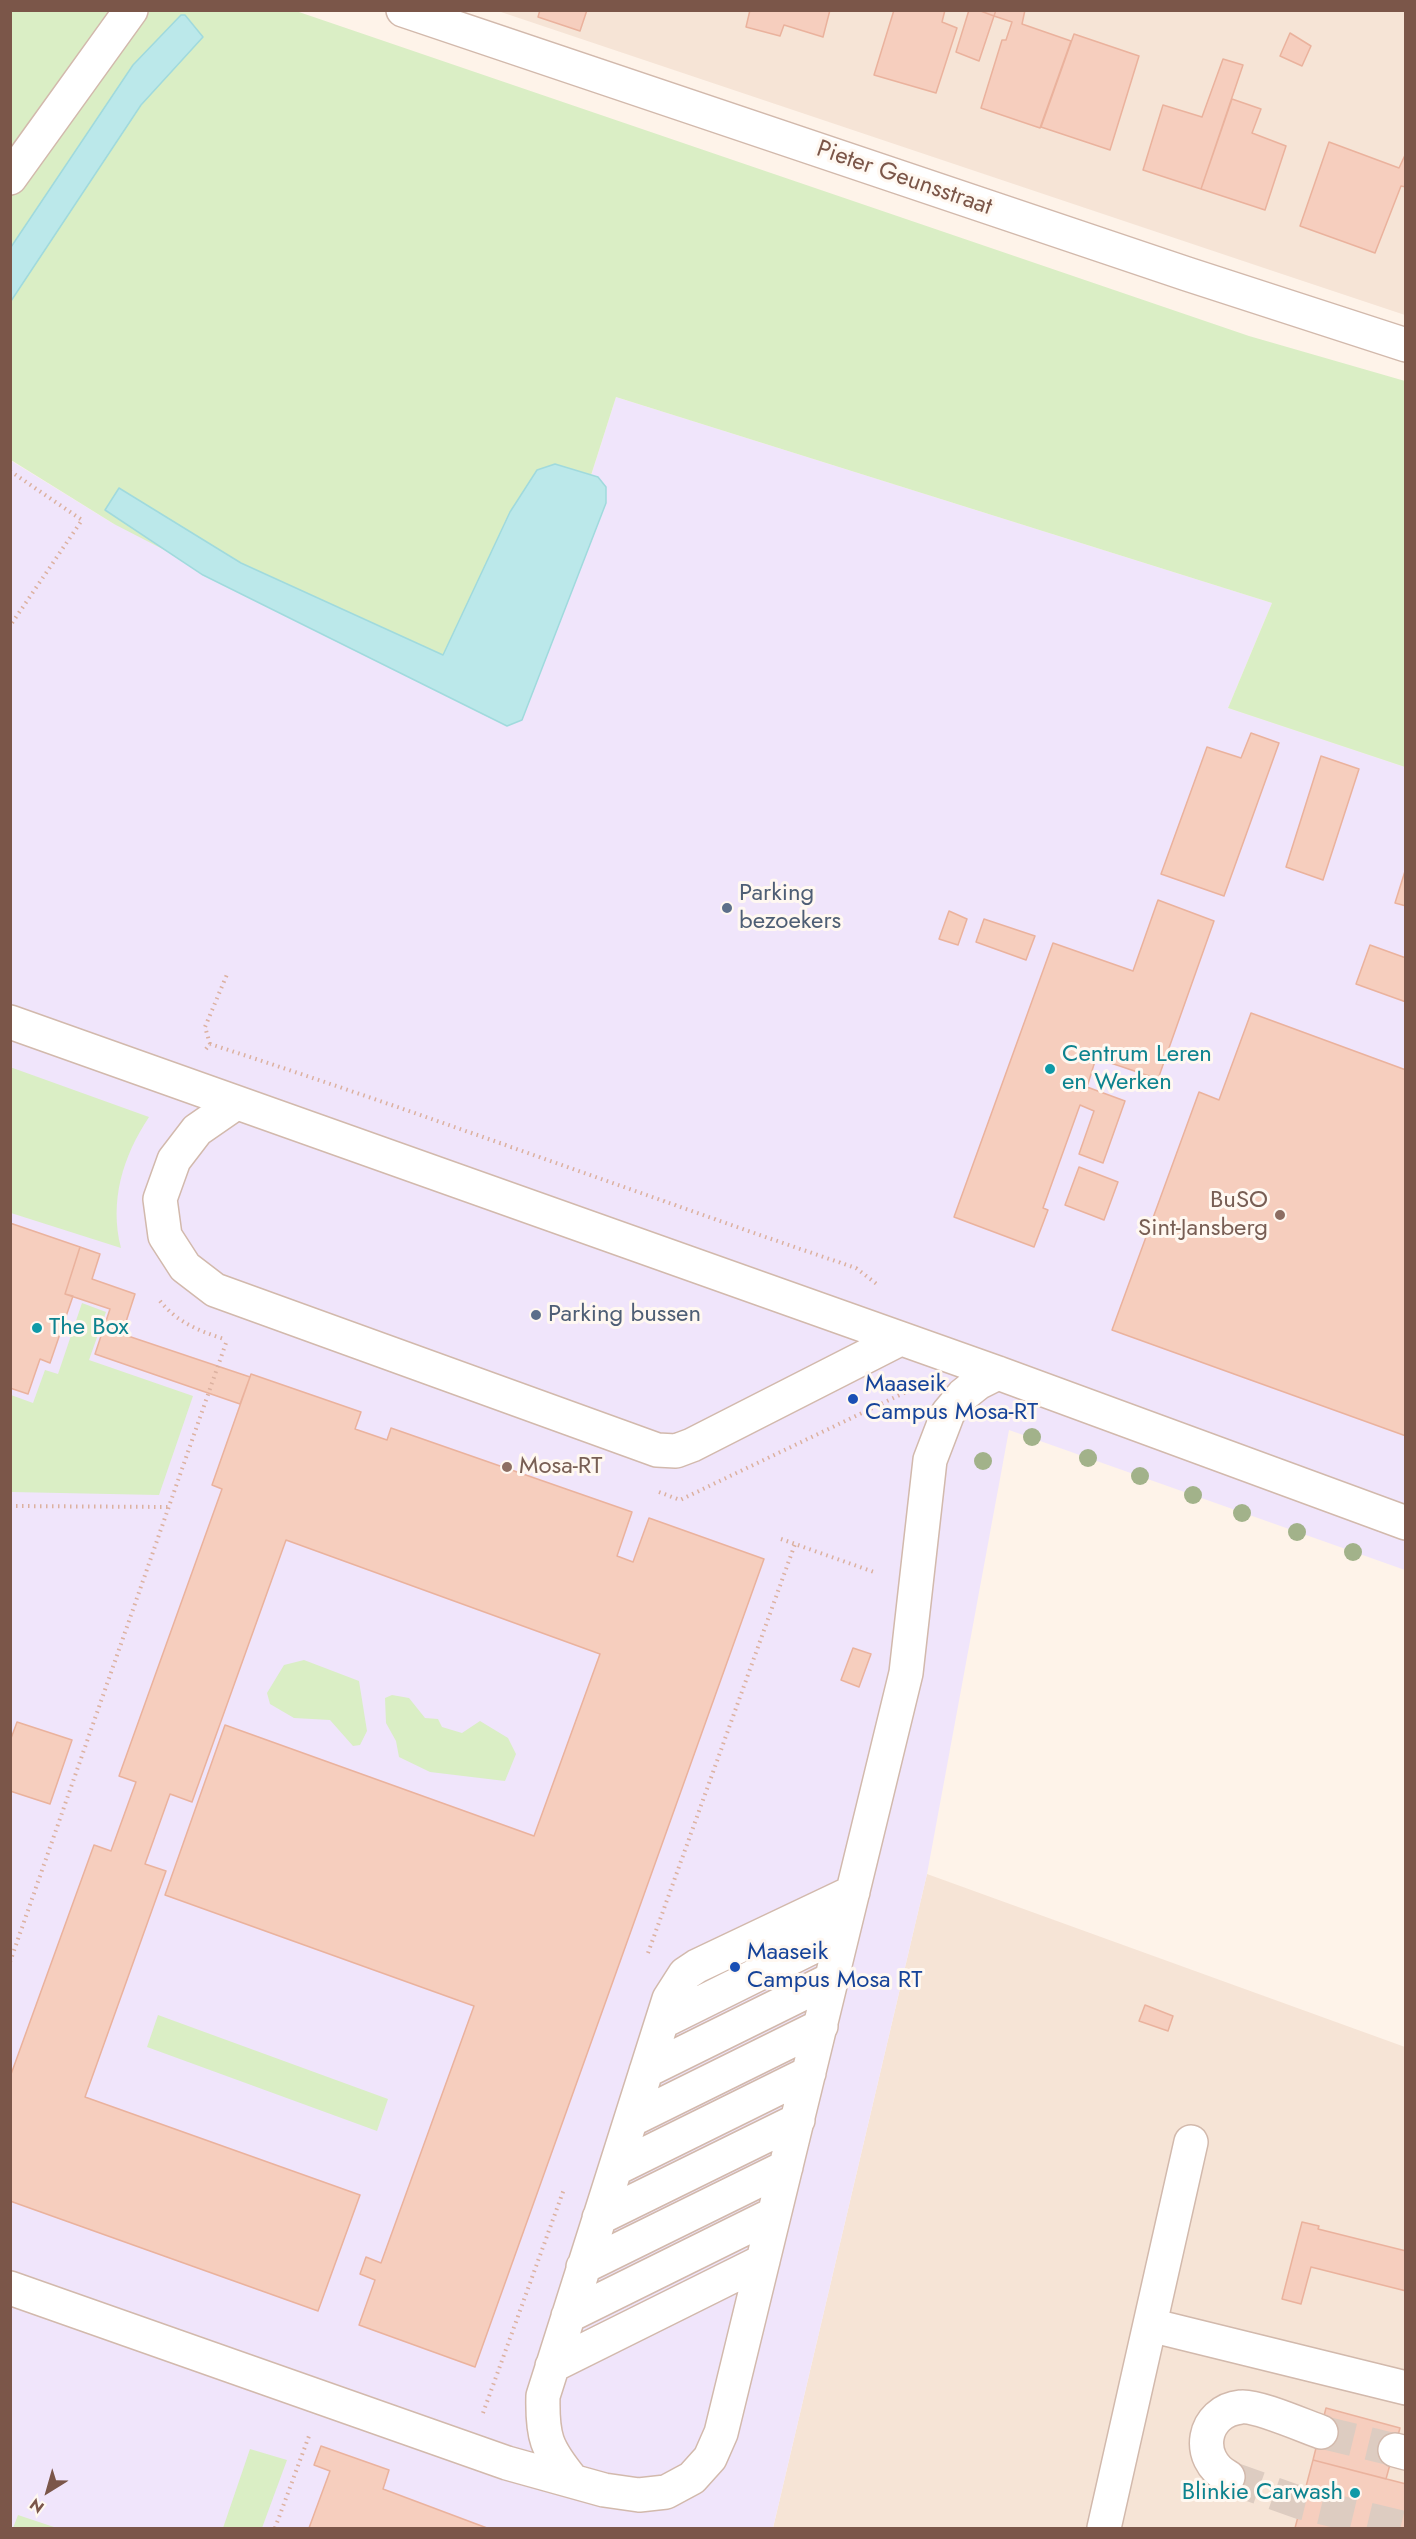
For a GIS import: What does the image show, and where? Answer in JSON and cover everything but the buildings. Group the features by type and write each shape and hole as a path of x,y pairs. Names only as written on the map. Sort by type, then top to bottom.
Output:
{"street":[{"path":"10,178 131,10"},
{"name":"Pieter Geunsstraat","path":"403,10 1187,274 1406,345"},
{"path":"10,1022 998,1373 1406,1523"},
{"path":"236,1103 197,1130 174,1160 160,1199 165,1236 184,1267 215,1290 657,1450 676,1451 692,1445 900,1339"},
{"path":"10,2288 507,2463 604,2490 639,2495 666,2492 692,2478 710,2458 721,2433 906,1673 930,1460 948,1413 963,1395 978,1383 998,1373"},
{"path":"572,2480 552,2456 542,2427 543,2396 646,2071 675,1988 686,1974 697,1966 853,1892"},
{"path":"662,2022 843,1932"},
{"path":"646,2071 832,1979"},
{"path":"631,2120 821,2026"},
{"path":"615,2169 809,2073"},
{"path":"599,2218 798,2120"},
{"path":"1104,2529 1191,2142"},
{"path":"584,2267 786,2167"},
{"path":"568,2316 774,2214"},
{"path":"552,2366 763,2261"},
{"path":"1150,2325 1406,2388"},
{"path":"1228,2478 1213,2467 1207,2447 1211,2427 1223,2413 1240,2407 1248,2407 1321,2432"}],"path":[{"path":"10,471 82,520 10,626"},
{"path":"210,1044 205,1027 228,972"},
{"path":"10,1962 227,1340"},
{"path":"10,1506 169,1507"},
{"path":"782,1539 915,1587"},
{"path":"647,1956 795,1544"},
{"path":"480,2421 567,2179"},
{"path":"275,2529 308,2437"}],"shaded area":[{"path":"498,11 1405,11 1405,315 1273,271"},
{"name":"Mosa-RT","path":"616,397 1272,603 1228,708 1405,767 1405,1570 1009,1430 927,1874 773,2528 11,2528 10,460 114,524 563,563"},
{"path":"927,1874 1405,2047 1405,2528 773,2528"}],"green space":[{"path":"10,11 296,11 1249,336 1405,381 1405,767 1228,708 1272,603 616,397 563,563 500,666 484,715 114,524 11,460"},
{"path":"10,1067 149,1117 132,1147 121,1180 117,1213 121,1248 11,1213"},
{"path":"82,1303 106,1312 89,1360 193,1396 159,1495 11,1492 11,1395 33,1403 45,1370 58,1374"},
{"path":"304,1660 359,1681 367,1731 360,1745 353,1746 330,1720 294,1718 270,1704 267,1693 284,1665"},
{"path":"392,1695 409,1698 425,1718 438,1719 442,1727 462,1733 480,1721 508,1738 516,1754 505,1781 430,1772 399,1757 396,1741 386,1723 385,1698"},
{"path":"158,2015 388,2099 377,2131 147,2047"},
{"path":"250,2449 287,2460 262,2528 223,2528"},
{"path":"18,2515 57,2528 13,2528"}],"water":[{"path":"181,15 185,15 203,37 141,105 11,301 11,247 133,65"},
{"path":"555,464 598,477 606,487 606,503 522,720 507,726 203,575 105,510 119,488 241,563 443,655 510,512 537,470"}],"tunnel":[{"path":"1321,2432 1395,2450"},
{"path":"1228,2477 1301,2503 1406,2528"}],"place":[{"name":"Parking bezoekers","path":"727,908"},
{"name":"Centrum Leren en Werken","path":"1050,1069"},
{"name":"BuSO Sint-Jansberg","path":"1280,1215"},
{"name":"Parking bussen","path":"536,1315"},
{"name":"The Box","path":"37,1328"},
{"name":"Maaseik Campus Mosa-RT","path":"853,1399"},
{"name":"Mosa-RT","path":"507,1467"},
{"name":"Maaseik Campus Mosa RT","path":"735,1967"},
{"name":"Blinkie Carwash","path":"1355,2493"}]}
